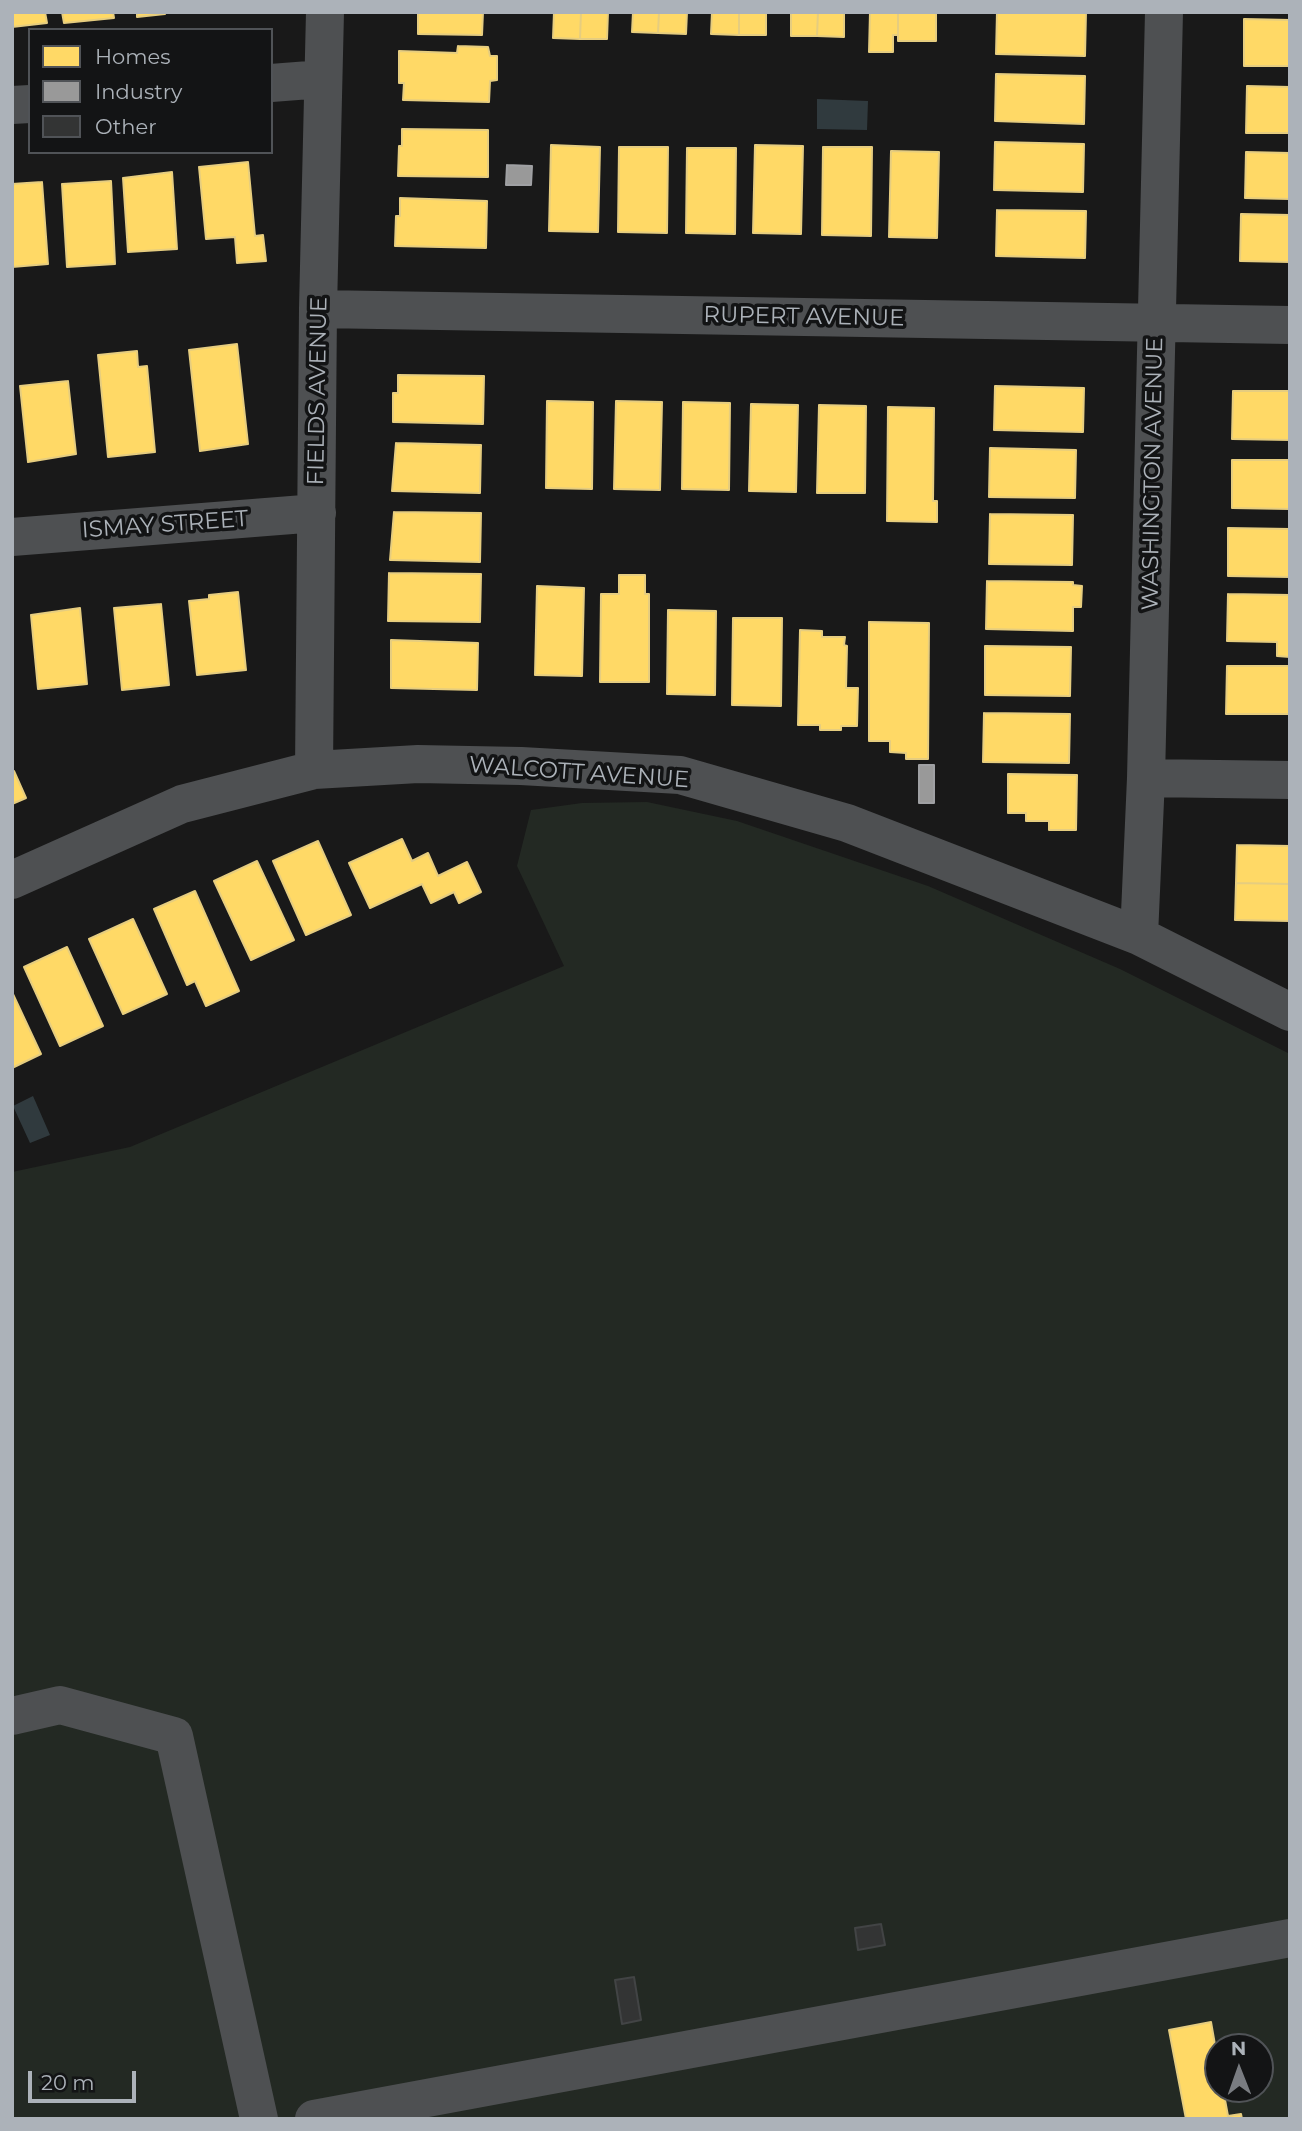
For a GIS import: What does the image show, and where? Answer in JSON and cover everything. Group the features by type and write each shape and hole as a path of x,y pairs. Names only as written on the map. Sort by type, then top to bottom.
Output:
{"street":[{"name":"FIELDS AVENUE","path":"313,770 318,309 325,12"},
{"name":"WASHINGTON AVENUE","path":"1139,936 1146,778 1164,12"},
{"path":"273,83 323,79"},
{"name":"RUPERT AVENUE","path":"318,309 1290,325"},
{"name":"ISMAY STREET","path":"12,537 317,513"},
{"name":"WALCOTT AVENUE","path":"12,880 182,804 313,770 418,764 521,766 680,775 847,823 1139,936 1290,1013"},
{"path":"1146,778 1290,780"},
{"path":"12,1716 60,1705 174,1736 259,2119"},
{"path":"314,2119 1290,1938"}],"shaded area":[{"path":"817,99 868,101 867,130 817,129"},
{"path":"647,802 737,821 928,886 1120,969 1290,1054 1290,2119 12,2119 12,1172 130,1147 564,966 517,866 531,810 582,803"},
{"path":"33,1096 50,1135 30,1143 13,1106"}],"building: Homes":[{"path":"12,12 45,12 47,23 12,27"},
{"path":"62,12 113,12 114,18 64,23"},
{"path":"137,12 165,12 165,14 137,17"},
{"path":"418,12 483,12 482,35 418,34"},
{"path":"554,12 581,12 580,39 553,38"},
{"path":"581,12 608,12 607,39 580,39"},
{"path":"633,12 659,12 658,33 632,32"},
{"path":"659,12 687,12 686,34 658,33"},
{"path":"712,12 739,12 739,35 711,34"},
{"path":"739,12 766,12 766,35 739,35"},
{"path":"791,12 818,12 817,36 791,36"},
{"path":"818,12 844,12 844,37 817,36"},
{"path":"870,12 898,12 898,35 893,35 893,52 869,52"},
{"path":"898,12 936,12 936,41 898,41"},
{"path":"997,12 1086,12 1085,56 996,54"},
{"path":"1244,19 1290,20 1290,66 1244,66"},
{"path":"458,46 488,47 490,56 497,56 497,80 490,81 489,102 403,100 404,83 399,83 399,51 457,53"},
{"path":"996,74 1085,76 1084,124 995,121"},
{"path":"1247,86 1290,87 1290,133 1246,133"},
{"path":"402,129 488,130 488,177 398,176"},
{"path":"995,142 1084,144 1083,192 994,190"},
{"path":"551,145 600,147 598,232 549,231"},
{"path":"755,145 803,146 801,234 753,233"},
{"path":"619,147 668,147 667,233 618,232"},
{"path":"823,147 872,147 871,236 822,235"},
{"path":"687,148 736,148 735,234 686,233"},
{"path":"891,151 939,152 937,238 889,237"},
{"path":"1246,152 1290,153 1290,199 1245,198"},
{"path":"248,162 255,236 263,235 266,261 237,263 235,237 206,239 199,167"},
{"path":"172,172 177,249 128,252 123,178"},
{"path":"111,181 115,264 67,267 62,184"},
{"path":"42,182 48,264 12,267 12,184"},
{"path":"400,198 487,201 486,248 395,246 396,216 400,216"},
{"path":"997,210 1086,211 1085,258 996,256"},
{"path":"1241,214 1290,215 1290,262 1240,261"},
{"path":"237,344 248,444 200,451 189,350"},
{"path":"137,351 138,367 147,366 155,452 108,457 98,355"},
{"path":"398,375 484,376 483,424 393,422 393,393 398,393"},
{"path":"68,381 76,454 28,462 20,386"},
{"path":"995,386 1084,388 1083,432 994,430"},
{"path":"1233,391 1290,391 1290,440 1232,439"},
{"path":"547,401 593,402 592,489 546,488"},
{"path":"616,401 662,402 660,490 614,489"},
{"path":"683,402 730,403 729,490 682,489"},
{"path":"751,404 798,405 796,492 749,491"},
{"path":"819,405 866,406 865,493 817,493"},
{"path":"888,407 934,408 933,501 937,501 937,522 887,521"},
{"path":"396,443 481,445 480,493 392,491"},
{"path":"990,448 1076,450 1075,498 989,497"},
{"path":"1232,460 1290,460 1290,509 1232,508"},
{"path":"394,512 481,513 480,562 390,560"},
{"path":"990,514 1073,515 1072,565 989,564"},
{"path":"1228,528 1290,529 1290,577 1228,576"},
{"path":"389,573 481,574 480,622 388,621"},
{"path":"619,575 645,575 645,594 649,594 649,682 600,682 601,594 619,594"},
{"path":"987,581 1073,582 1073,585 1082,586 1081,607 1073,607 1073,631 986,629"},
{"path":"537,586 584,588 582,676 535,675"},
{"path":"238,592 246,670 197,675 189,601 209,599 209,595"},
{"path":"1228,594 1290,595 1290,657 1277,656 1277,642 1227,641"},
{"path":"161,604 169,685 122,690 114,608"},
{"path":"80,608 87,684 38,689 31,615"},
{"path":"668,610 716,611 715,695 667,694"},
{"path":"733,618 782,618 781,706 732,705"},
{"path":"869,622 929,623 928,759 906,759 906,753 890,752 890,741 869,741"},
{"path":"800,630 822,631 822,637 845,637 846,688 858,688 857,726 841,726 841,730 820,730 820,725 798,725"},
{"path":"391,640 478,643 477,690 391,688"},
{"path":"985,646 1071,647 1070,696 985,695"},
{"path":"1227,666 1290,666 1290,714 1226,714"},
{"path":"984,713 1070,714 1069,763 983,762"},
{"path":"14,771 26,798 12,804 12,772"},
{"path":"1008,774 1077,775 1076,830 1049,830 1049,821 1026,821 1026,813 1008,813"},
{"path":"402,839 412,861 428,853 438,876 467,862 481,892 459,903 454,892 431,903 422,884 370,908 349,863"},
{"path":"318,841 351,915 306,935 273,861"},
{"path":"1237,845 1290,846 1290,884 1236,883"},
{"path":"257,861 294,940 251,960 214,881"},
{"path":"1236,883 1290,884 1290,921 1235,920"},
{"path":"195,891 239,991 206,1006 195,981 187,985 154,909"},
{"path":"133,919 167,994 123,1014 89,939"},
{"path":"67,947 103,1026 60,1046 24,967"},
{"path":"12,992 41,1054 12,1068"},
{"path":"1211,2022 1213,2033 1204,2033 1204,2103 1226,2103 1228,2116 1241,2114 1242,2119 1186,2119 1169,2030"}],"building: Industry":[{"path":"507,165 532,166 531,185 506,185"},
{"path":"919,765 934,765 934,803 919,803"}],"building: Other":[{"path":"881,1924 885,1945 858,1950 855,1928"},
{"path":"634,1977 641,2020 622,2024 615,1980"}]}
